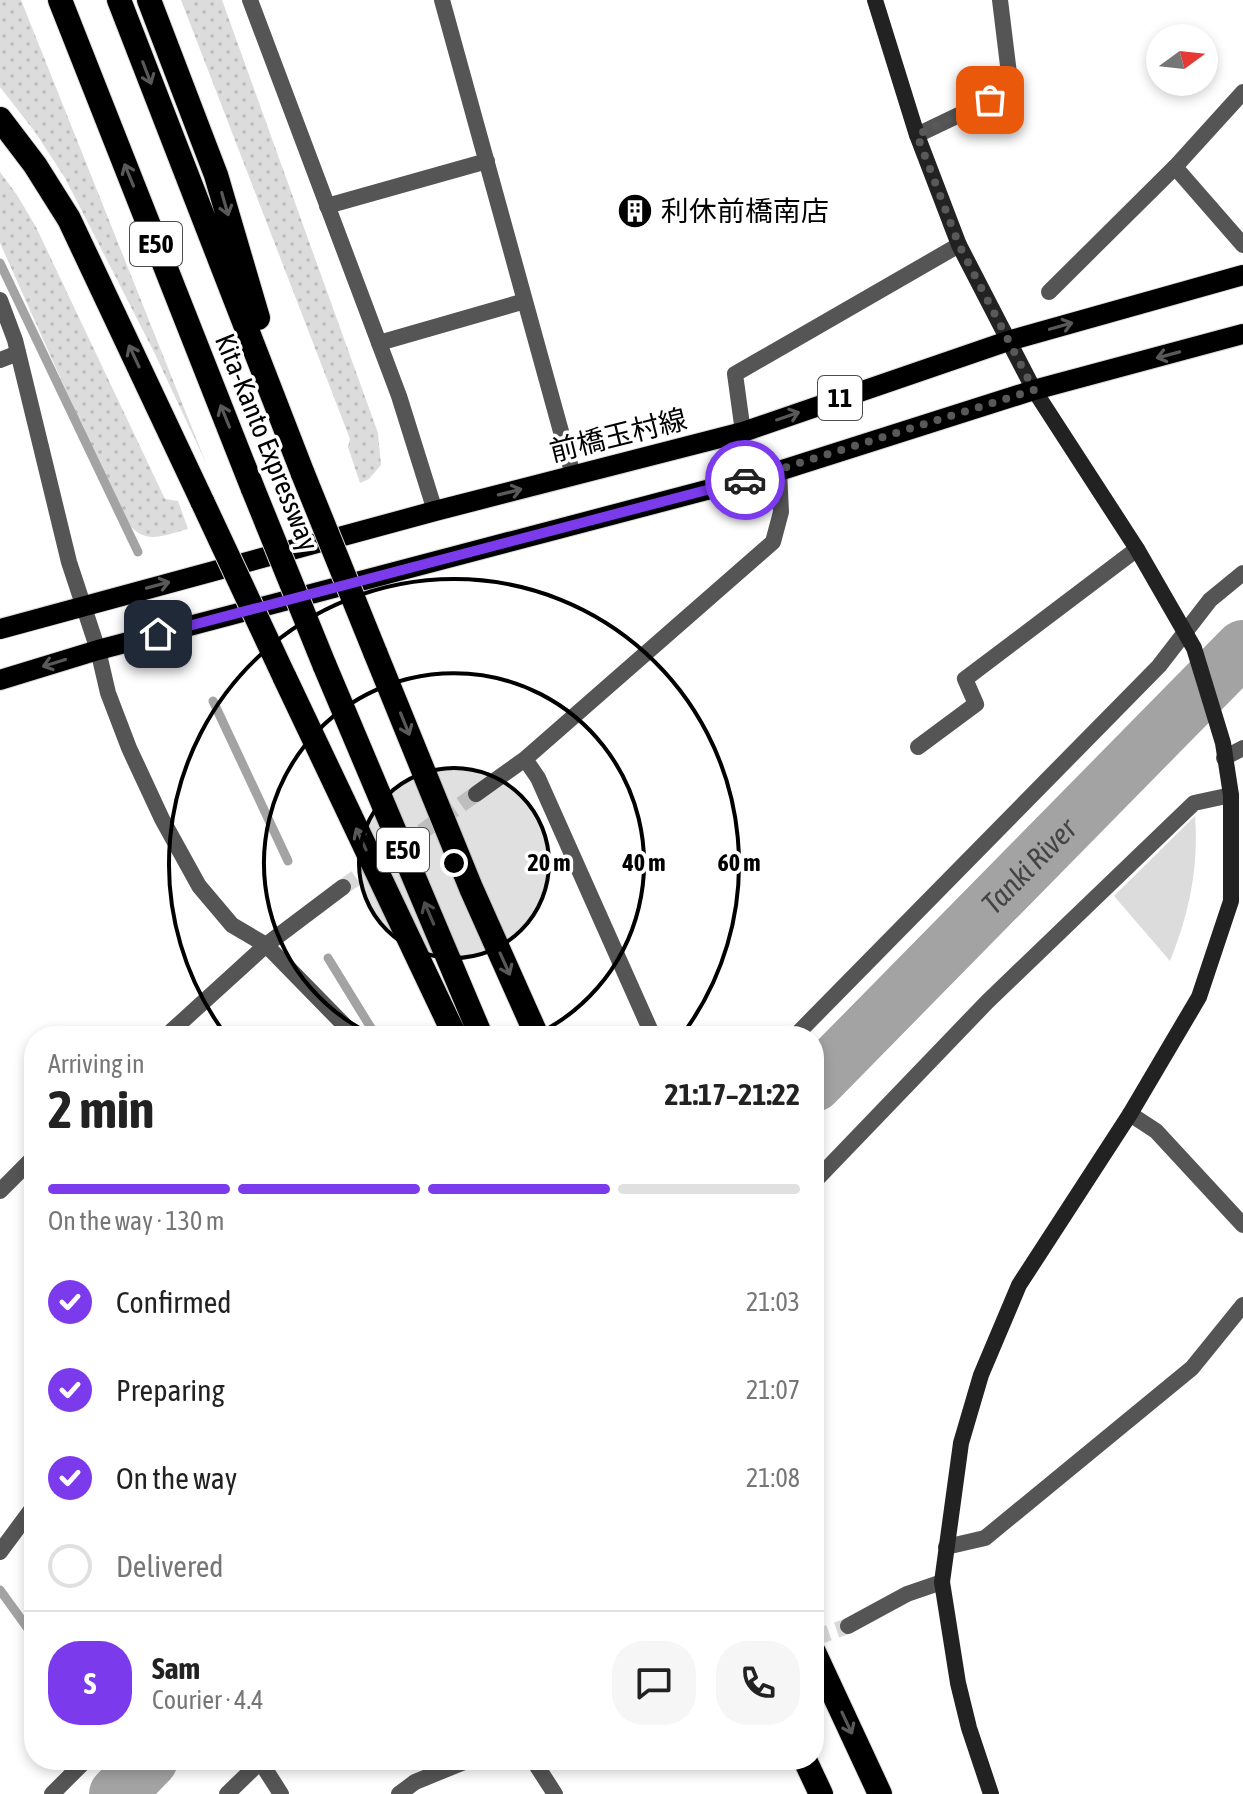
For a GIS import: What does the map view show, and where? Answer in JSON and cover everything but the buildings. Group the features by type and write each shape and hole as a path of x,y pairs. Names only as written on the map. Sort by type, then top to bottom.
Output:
{"highway":[{"name":"Kita-Kanto Expressway","path":"60,0 324,664 477,1026"},
{"name":"Kita-Kanto Expressway","path":"119,0 303,474 471,888 533,1026"},
{"path":"149,0 216,175 303,474"},
{"path":"0,119 35,165 69,219 450,1026"},
{"path":"824,1674 880,1794"},
{"path":"810,1770 821,1794"}],"main road":[{"name":"前橋玉村線","path":"0,629 435,511 743,432 1008,341 1243,275"},
{"name":"11","path":"0,680 98,650 779,471 1034,390 1243,334"}],"street":[{"path":"250,0 399,396 435,511"},
{"path":"442,0 573,475"},
{"path":"875,0 917,135 959,245 1034,390 1137,549 1190,641 1237,795 1231,901 1199,997 1130,1114 1019,1285 986,1362 961,1443 942,1582 958,1683 991,1794"},
{"path":"917,135 1011,90 1000,0"},
{"path":"1049,292 1175,167 1243,92"},
{"path":"327,206 487,161"},
{"path":"1175,167 1243,245"},
{"path":"743,432 735,374 959,245"},
{"path":"0,300 18,353 69,562 98,650 108,693 129,748 178,853 199,886 232,925 266,945 345,1026"},
{"path":"379,343 525,301"},
{"path":"0,360 18,353"},
{"path":"476,794 525,759 773,542 781,512 779,471"},
{"path":"918,747 976,704 965,679 1137,549"},
{"path":"805,1026 1159,666 1190,641 1210,600 1243,573"},
{"path":"1224,751 1243,748"},
{"path":"525,759 538,778 649,1026"},
{"path":"824,1172 987,1002 1194,803 1237,795"},
{"path":"177,1026 266,945 343,887"},
{"path":"1130,1114 1156,1131 1243,1225"},
{"path":"0,1191 24,1167"},
{"path":"946,1547 985,1538 1192,1368 1243,1305"},
{"path":"0,1552 24,1520"},
{"path":"848,1626 907,1594 942,1582"},
{"path":"52,1794 76,1770"},
{"path":"227,1794 252,1770"},
{"path":"266,1770 281,1794"},
{"path":"399,1794 415,1782 444,1770"},
{"path":"539,1770 555,1794"}],"shaded area":[{"path":"0,0 21,0 206,463 155,354 65,178 0,87"},
{"path":"181,0 222,0 378,433 381,465 369,479 360,483 348,447 350,439"},
{"path":"0,172 36,227 165,499 178,501 188,529 160,536 145,536 123,518 0,243"},
{"path":"1195,816 1191,890 1170,961 1114,896"}],"waterway":[{"path":"0,263 138,552"},
{"name":"Tanki River","path":"824,1074 1243,648"},
{"path":"213,701 288,861"},
{"path":"328,958 370,1026"},
{"path":"0,1590 24,1623"},
{"path":"130,1770 135,1776"},
{"name":"Tanki River","path":"117,1794 140,1770"}],"tunnel":[{"path":"343,887 476,794"},
{"path":"824,1634 848,1626"}],"way so far":[{"path":"745,480 1034,390 959,245 917,135 990,100"}],"place":[{"name":"利休前橋南店","path":"635,211"}],"route":[{"path":"158,634 745,480"}]}
